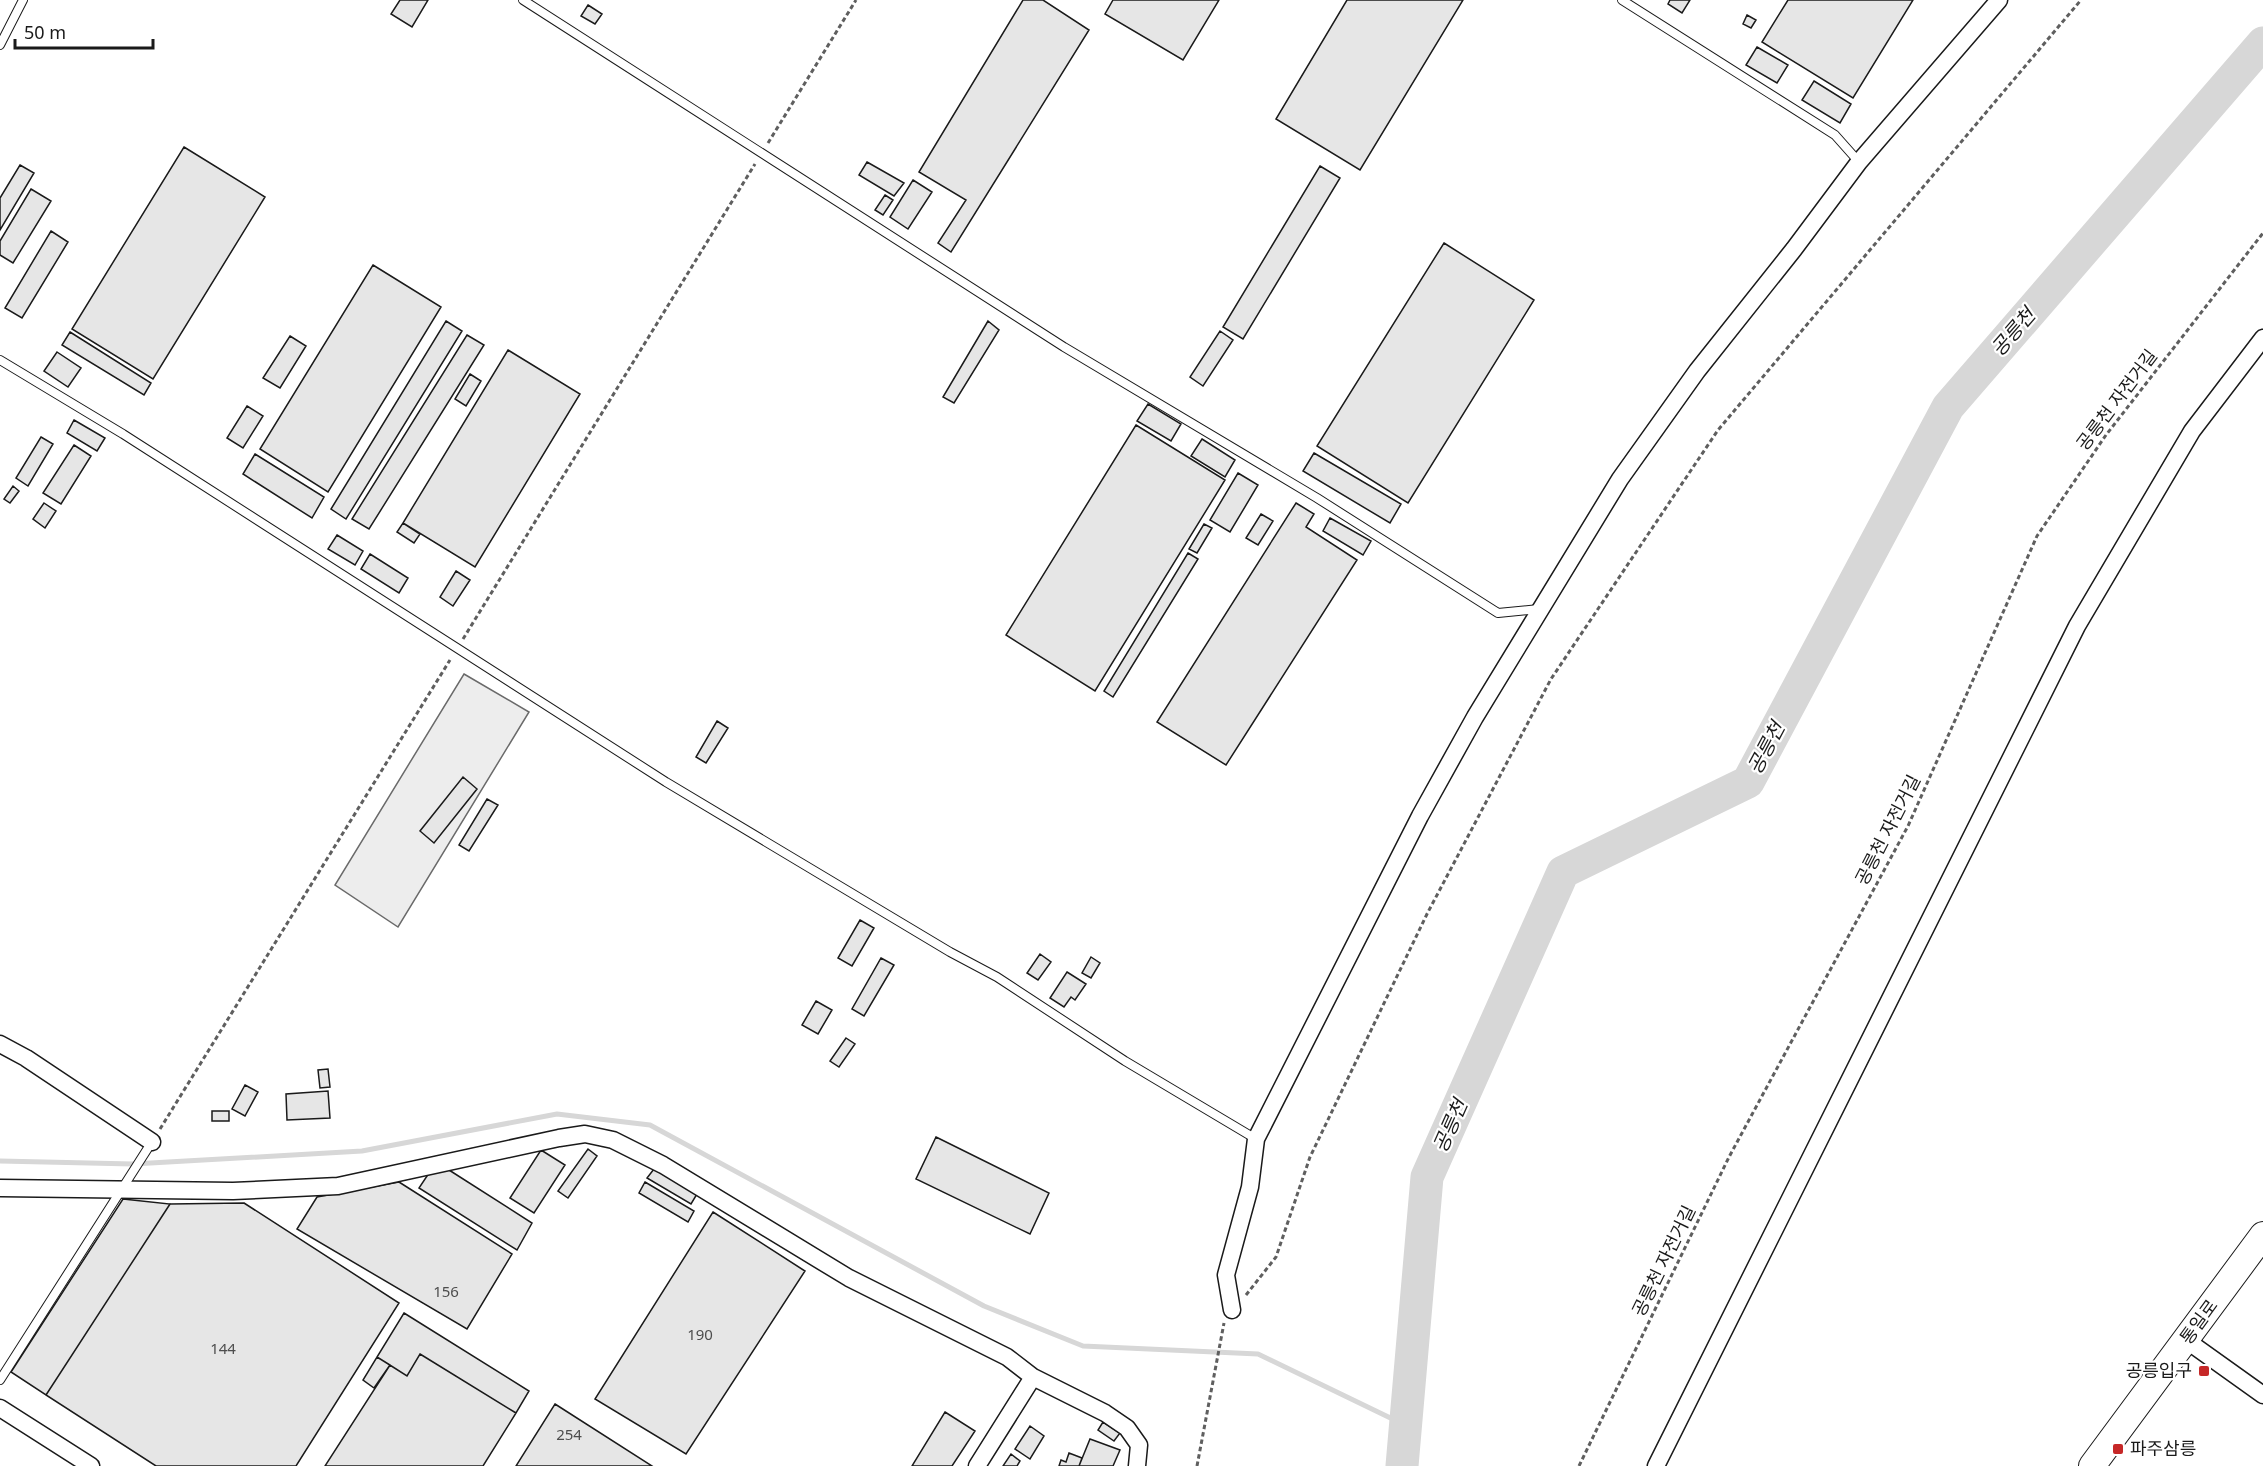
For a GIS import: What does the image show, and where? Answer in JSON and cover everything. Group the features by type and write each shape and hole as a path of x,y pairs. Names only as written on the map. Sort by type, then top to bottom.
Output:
{"main road":[{"name":"통일로","path":"2092,1466 2263,1235"}],"street":[{"path":"1232,1310 1226,1275 1250,1187 1256,1138 1420,816 1539,609 1620,479 1684,389 1794,249 1858,162 1999,0"},
{"path":"1656,1466 2077,627 2192,431 2263,338"},
{"path":"0,1044 26,1058 150,1145"},
{"path":"0,1188 233,1191 338,1186 559,1138 585,1134 613,1140 663,1165 849,1278 1007,1357 1033,1377 1105,1413 1127,1428 1139,1445 1137,1466"},
{"path":"2186,1340 2263,1395"},
{"path":"977,1466 1033,1377"},
{"path":"0,1408 91,1466"}],"lane":[{"path":"0,45 23,0"},
{"path":"523,0 1064,347 1317,498 1498,613 1539,609"},
{"path":"1622,0 1834,135 1858,162"},
{"path":"0,360 123,434 666,782 997,978 1125,1061 1256,1138"},
{"path":"0,1380 150,1145"}],"path":[{"path":"150,1145 856,0"},
{"path":"1197,1466 1221,1329 1232,1310 1276,1257 1315,1146 1427,914 1551,679 1718,430 2081,0"},
{"name":"공릉천 자전거길","path":"1579,1466 1729,1157 1908,826 2037,536 2106,435 2263,233"}],"shaded area":[{"path":"464,674 529,712 398,927 335,885"}],"building":[{"path":"400,0 428,0 412,27 391,14"},
{"path":"1023,0 1043,0 1089,30 951,252 938,243 966,200 919,172"},
{"path":"1113,0 1219,0 1183,60 1105,14"},
{"path":"1347,0 1463,0 1360,170 1276,119"},
{"path":"1670,0 1690,0 1682,13 1668,4"},
{"path":"1788,0 1913,0 1853,98 1762,42"},
{"path":"588,5 602,14 595,24 581,16"},
{"path":"1747,15 1756,20 1751,28 1743,24"},
{"path":"1757,47 1788,65 1777,83 1746,65"},
{"path":"1814,81 1851,104 1840,123 1802,100"},
{"path":"184,147 265,197 153,379 72,329"},
{"path":"867,162 904,183 894,196 859,175"},
{"path":"20,165 34,173 0,230 0,198"},
{"path":"1320,166 1340,178 1243,339 1223,327"},
{"path":"913,180 932,192 908,229 890,217"},
{"path":"31,189 51,201 13,263 0,255 0,241"},
{"path":"885,195 893,200 883,215 875,210"},
{"path":"51,231 68,242 22,318 5,308"},
{"path":"1444,243 1534,300 1408,503 1317,446"},
{"path":"373,265 441,307 328,492 260,449"},
{"path":"446,321 462,331 346,519 331,509"},
{"path":"988,321 999,330 954,403 943,397"},
{"path":"1220,331 1233,340 1203,386 1190,377"},
{"path":"70,332 151,383 144,395 62,345"},
{"path":"467,335 484,345 369,529 352,519"},
{"path":"290,336 306,346 280,388 263,378"},
{"path":"508,350 580,394 475,567 403,523"},
{"path":"57,352 81,368 68,387 44,371"},
{"path":"470,374 481,381 466,406 455,399"},
{"path":"1148,404 1181,424 1171,441 1137,421"},
{"path":"247,406 263,416 243,448 227,438"},
{"path":"74,420 105,438 97,451 67,433"},
{"path":"1136,425 1225,480 1095,691 1006,635"},
{"path":"41,437 53,444 28,486 16,478"},
{"path":"1202,439 1235,460 1225,477 1191,456"},
{"path":"74,445 91,456 61,504 43,493"},
{"path":"1314,453 1401,504 1390,523 1303,471"},
{"path":"255,454 324,497 312,518 243,474"},
{"path":"1238,473 1258,485 1230,532 1210,520"},
{"path":"13,486 19,491 10,503 4,499"},
{"path":"44,503 56,511 45,528 33,519"},
{"path":"1296,503 1314,514 1306,527 1357,560 1226,765 1157,722"},
{"path":"1261,514 1273,521 1258,545 1246,538"},
{"path":"1330,518 1371,541 1363,555 1323,531"},
{"path":"403,523 420,534 414,543 397,532"},
{"path":"1204,524 1212,528 1197,553 1189,549"},
{"path":"337,535 363,551 355,565 328,549"},
{"path":"1188,553 1198,559 1113,697 1104,691"},
{"path":"370,554 408,578 399,593 361,569"},
{"path":"456,571 470,580 453,606 440,597"},
{"path":"717,721 728,728 706,763 696,757"},
{"path":"463,777 477,789 434,843 420,831"},
{"path":"487,799 498,805 469,851 459,845"},
{"path":"860,920 874,928 852,966 838,958"},
{"path":"1040,954 1051,962 1038,980 1027,973"},
{"path":"1091,957 1100,963 1091,978 1082,973"},
{"path":"881,958 894,965 864,1016 852,1009"},
{"path":"1067,972 1086,984 1075,1000 1071,997 1064,1007 1050,998"},
{"path":"816,1001 832,1010 818,1034 802,1025"},
{"path":"846,1038 855,1044 839,1067 830,1061"},
{"path":"328,1069 330,1087 320,1088 318,1070"},
{"path":"245,1085 258,1092 245,1116 232,1109"},
{"path":"328,1091 330,1118 287,1120 286,1094"},
{"path":"212,1111 229,1111 229,1121 212,1121"},
{"path":"936,1137 1049,1193 1030,1234 916,1179"},
{"path":"588,1149 597,1156 568,1198 558,1191"},
{"path":"541,1150 565,1165 534,1213 510,1198"},
{"path":"654,1169 697,1194 691,1204 647,1178"},
{"path":"449,1170 532,1223 517,1250 419,1188 429,1173"},
{"path":"399,1182 512,1254 467,1329 297,1229 317,1197"},
{"path":"645,1182 694,1211 688,1222 639,1193"},
{"path":"123,1199 170,1204 46,1395 11,1372"},
{"path":"244,1203 399,1303 296,1466 156,1466 46,1395 170,1204"},
{"path":"713,1212 805,1271 686,1454 595,1399"},
{"path":"404,1313 529,1391 516,1413 420,1354 407,1376 377,1357"},
{"path":"420,1354 516,1413 483,1466 325,1466 390,1365 407,1376"},
{"path":"377,1357 390,1365 374,1388 363,1380"},
{"path":"555,1404 652,1466 516,1466"},
{"path":"945,1412 975,1431 952,1466 912,1466"},
{"path":"1103,1422 1120,1433 1114,1441 1098,1430"},
{"path":"1030,1426 1044,1436 1030,1459 1015,1449"},
{"path":"1090,1439 1120,1450 1113,1466 1079,1466"},
{"path":"1069,1453 1082,1458 1079,1466 1059,1466 1061,1460 1066,1462"},
{"path":"1011,1454 1020,1461 1017,1466 1003,1466"}],"waterway":[{"name":"공릉천","path":"1402,1466 1427,1177 1563,872 1748,782 1948,407 2263,43"},
{"path":"0,1161 133,1164 362,1151 557,1114 650,1125 984,1306 1083,1346 1258,1354 1407,1426"}],"place":[{"name":"공릉입구","path":"2204,1371"},
{"name":"파주삼릉","path":"2118,1449"}]}
